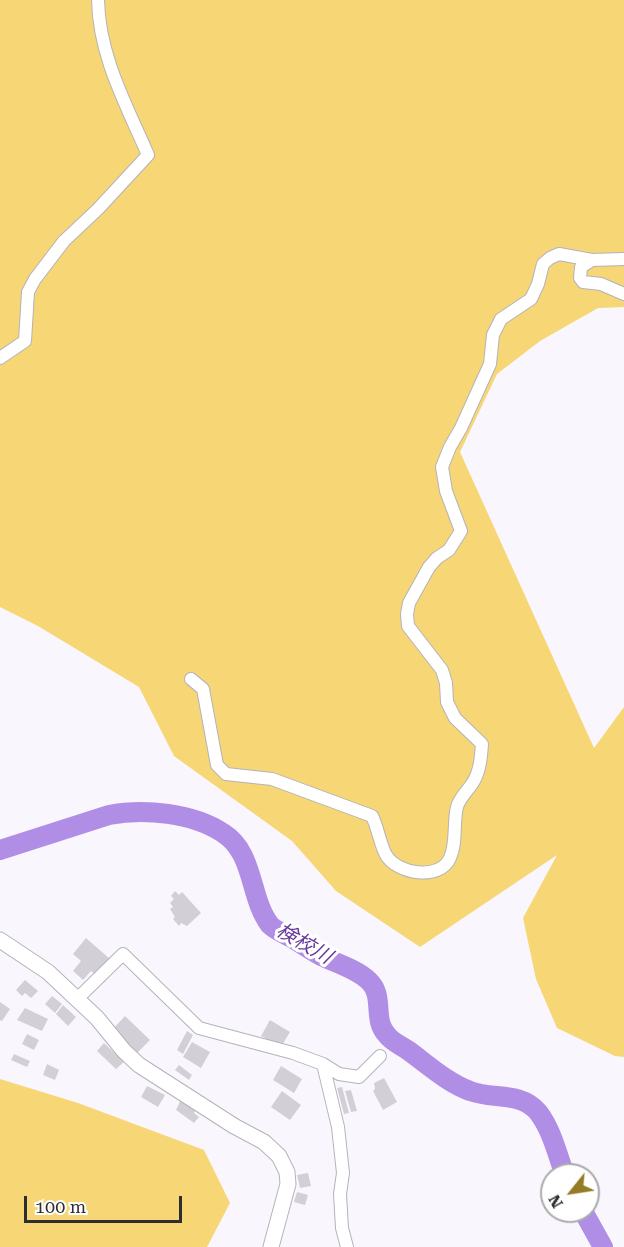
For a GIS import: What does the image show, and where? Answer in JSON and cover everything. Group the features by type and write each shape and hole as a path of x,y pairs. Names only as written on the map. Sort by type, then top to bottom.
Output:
{"street":[{"path":"0,358 25,341 28,292 35,279 64,241 98,209 148,155 108,63 102,40 98,0"},
{"path":"191,679 203,689 217,765 226,774 272,779 372,816 387,856 402,868 420,874 439,869 450,859 457,806 474,782 480,766 482,744 455,717 447,702 446,683 442,670 408,626 407,614 409,603 429,567 449,550 461,531 446,491 442,467 490,364 493,335 501,319 531,299 543,264 559,254 592,260 624,259"},
{"path":"592,260 581,267 580,279 584,282 601,284 624,294"},
{"path":"0,940 48,972 97,1018 124,1051 139,1065 234,1126 264,1142 279,1156 287,1172 288,1184 271,1247"},
{"path":"77,999 123,954 199,1028 293,1053 323,1064 339,1074 359,1077 380,1056"},
{"path":"323,1064 338,1127 343,1173 340,1194 342,1228 347,1246"}],"shaded area":[{"path":"0,0 624,0 624,307 598,308 540,341 497,374 460,452 594,748 624,707 624,1057 615,1056 557,1028 536,979 523,918 557,855 420,947 336,891 292,841 174,756 139,687 38,626 0,607"},
{"path":"0,1079 78,1103 204,1150 230,1203 207,1247 0,1247"}],"building":[{"path":"175,891 179,895 182,892 201,913 187,926 181,923 179,926 173,919 175,917 170,909 173,907 170,903 174,899 171,896"},
{"path":"86,938 110,959 96,975 91,971 83,980 73,971 81,961 73,954"},
{"path":"25,980 38,991 31,998 25,993 22,996 16,990"},
{"path":"52,996 62,1004 55,1013 45,1004"},
{"path":"0,1002 10,1009 2,1021 0,1020"},
{"path":"63,1005 76,1017 68,1026 56,1014"},
{"path":"25,1008 48,1019 42,1031 17,1020"},
{"path":"125,1016 150,1040 137,1053 113,1029"},
{"path":"270,1020 290,1032 281,1047 261,1036"},
{"path":"187,1031 193,1035 183,1054 177,1050"},
{"path":"27,1034 39,1040 34,1050 22,1044"},
{"path":"192,1042 210,1052 201,1068 183,1057"},
{"path":"104,1043 124,1062 116,1069 97,1051"},
{"path":"14,1054 30,1061 27,1067 11,1060"},
{"path":"47,1064 59,1070 55,1080 43,1075"},
{"path":"179,1065 192,1075 189,1080 175,1070"},
{"path":"281,1066 302,1079 294,1093 273,1080"},
{"path":"384,1078 397,1102 383,1110 373,1091 374,1083"},
{"path":"147,1086 165,1095 158,1107 141,1097"},
{"path":"342,1087 349,1113 344,1114 337,1088"},
{"path":"351,1090 357,1111 351,1112 345,1091"},
{"path":"282,1091 301,1105 290,1120 271,1107"},
{"path":"182,1097 197,1108 194,1113 199,1117 194,1123 176,1110"},
{"path":"308,1173 311,1186 300,1188 297,1175"},
{"path":"297,1192 308,1195 305,1205 294,1202"}],"waterway":[{"name":"検校川","path":"0,850 109,815 123,813 168,814 211,826 223,833 241,852 258,902 270,925 317,954 352,970 369,981 374,987 380,1022 387,1035 438,1073 470,1091 515,1098 531,1105 547,1126 561,1163"},
{"name":"検校川","path":"590,1223 603,1247"}]}
